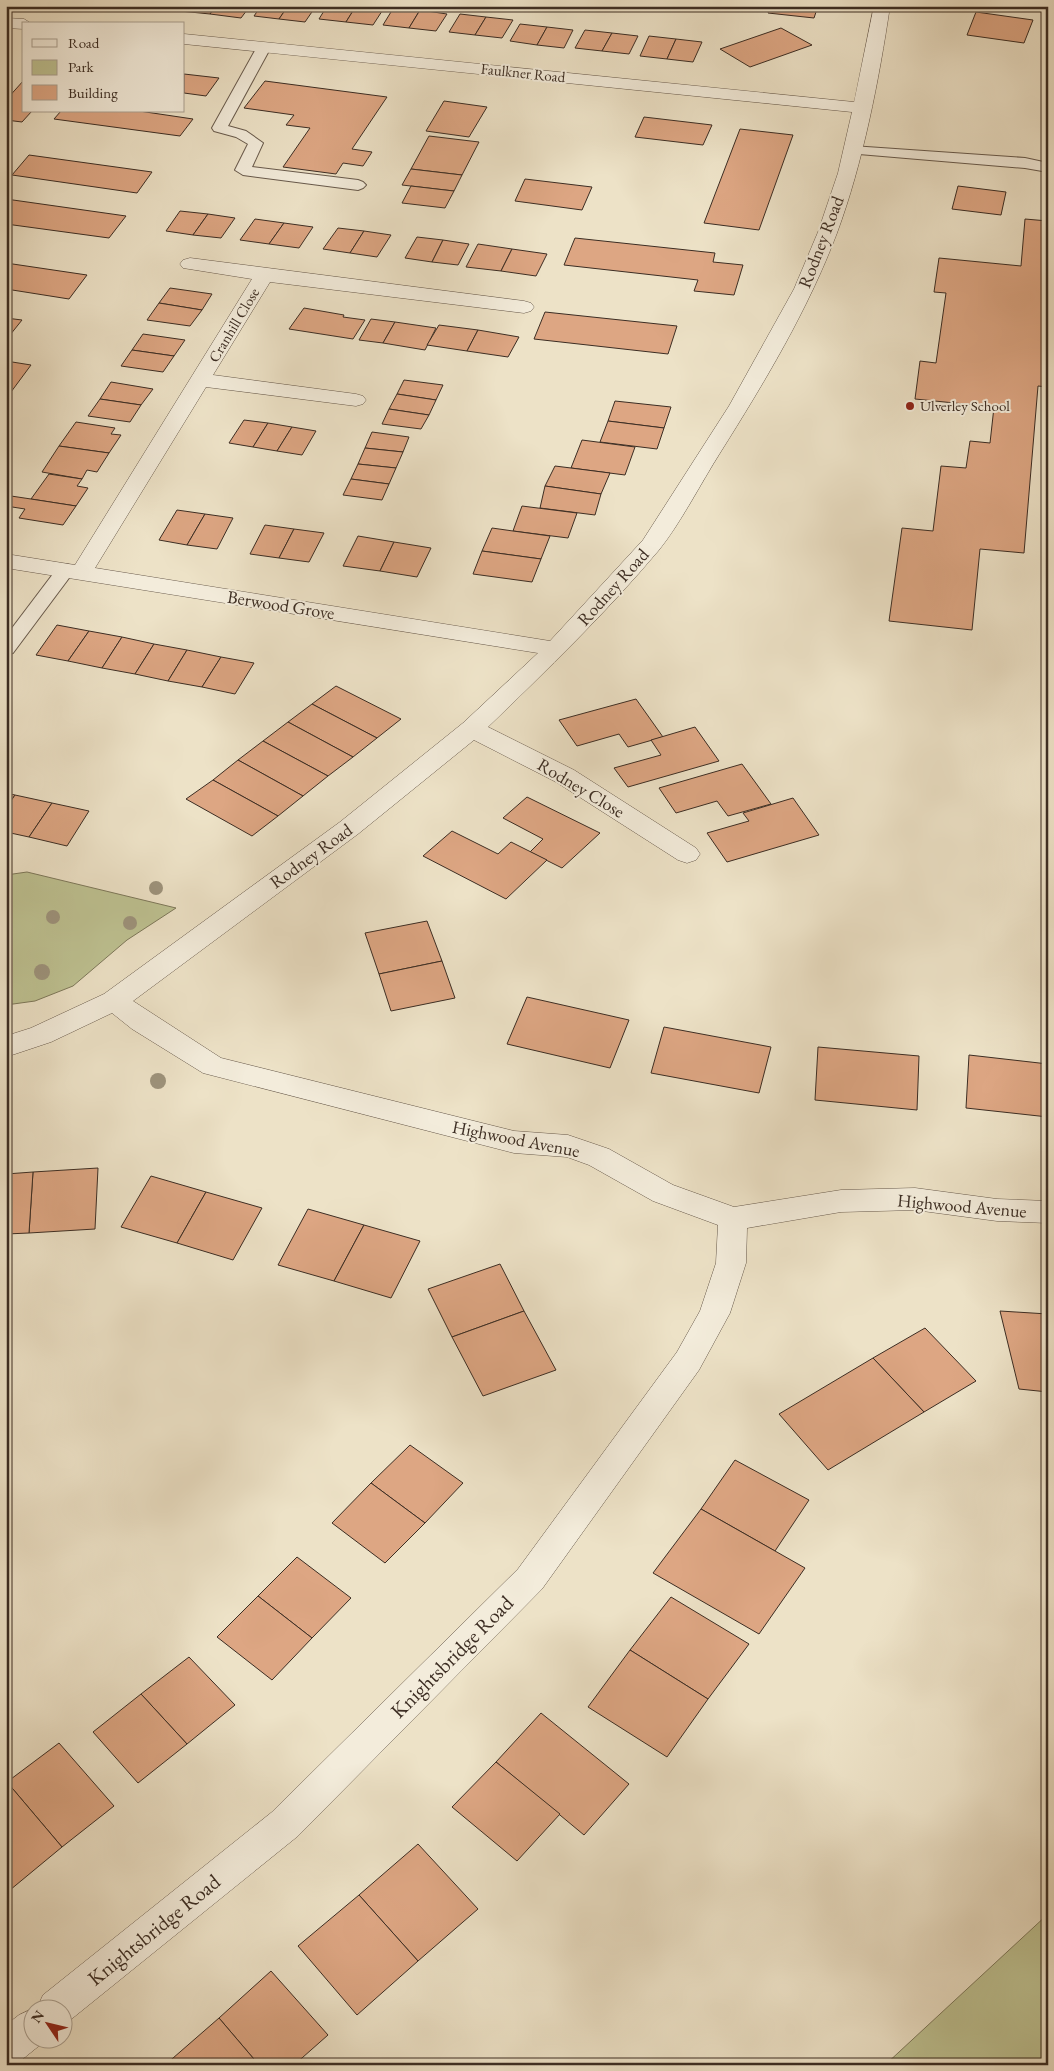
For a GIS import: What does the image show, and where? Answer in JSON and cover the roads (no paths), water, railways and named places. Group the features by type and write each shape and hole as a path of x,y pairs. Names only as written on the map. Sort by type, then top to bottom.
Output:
{"street":[{"name":"Rodney Road","path":"6,1047 41,1035 114,1001 349,828 472,730 556,649 652,544 739,406 804,289 828,232 852,150 882,6"},
{"name":"Faulkner Road","path":"185,39 862,108"},
{"path":"190,264 264,275"},
{"name":"Cranhill Close","path":"74,571 201,380 264,275 524,307"},
{"path":"201,380 356,400"},
{"name":"Berwood Grove","path":"6,561 556,649"},
{"name":"Rodney Close","path":"472,730 565,776 687,854"},
{"name":"Highwood Avenue","path":"114,1001 142,1022 213,1066 514,1142 568,1146 599,1158 663,1192 733,1219 841,1201 897,1199 915,1199 997,1210 1048,1212"},
{"name":"Knightsbridge Road","path":"68,1998 285,1824 530,1579 688,1361 715,1313 731,1264 733,1219"},
{"path":"6,2049 22,2036"}],"lane":[{"path":"264,47 219,128 241,134 256,144 243,170 358,185"},
{"path":"852,150 1025,163 1048,168"},
{"path":"6,649 74,571"}],"place":[{"name":"Ulverley School","path":"910,406"}]}
